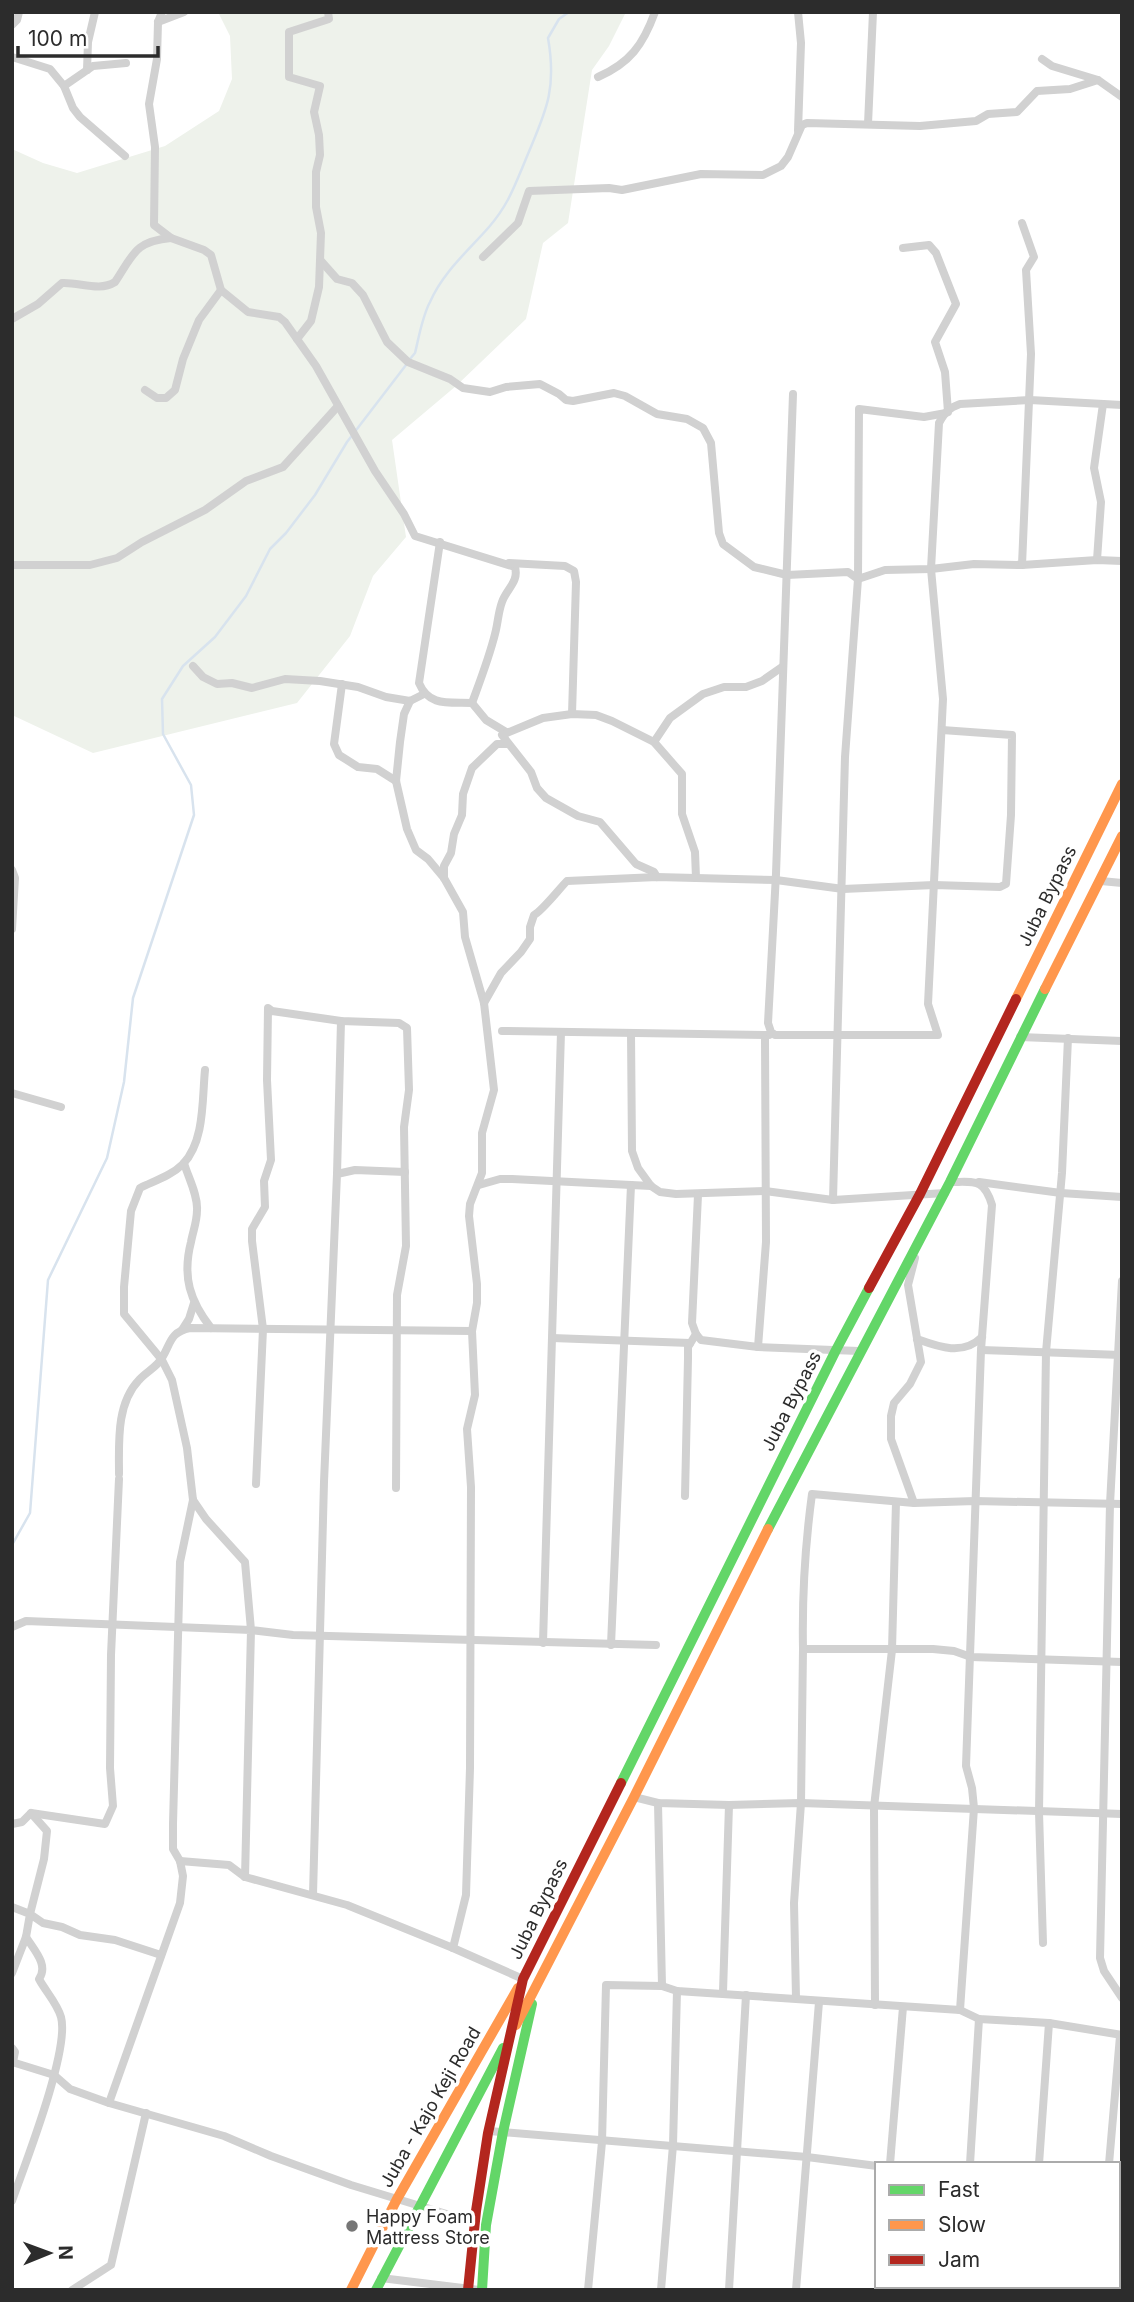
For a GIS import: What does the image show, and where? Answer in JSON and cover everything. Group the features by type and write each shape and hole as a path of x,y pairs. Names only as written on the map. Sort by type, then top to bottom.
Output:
{"main road":[{"name":"Juba Bypass","path":"468,2289 473,2222 489,2131 523,1979 836,1350 920,1194 1122,784"},
{"name":"Juba Bypass","path":"507,2041 634,1797 704,1653 859,1351 945,1193 1020,1037 1122,836"},
{"name":"Juba - Kajo Keji Road","path":"351,2290 397,2199 523,1979"},
{"name":"Juba Bypass","path":"481,2290 486,2225 503,2132 535,1991"},
{"name":"Juba - Kajo Keji Road","path":"376,2290 507,2041"}],"street":[{"path":"12,25 19,12"},
{"path":"87,70 88,42 95,12"},
{"path":"162,12 158,22 157,59 149,104 155,147 154,225 171,238 211,255 221,290 248,312 279,317 316,366 415,536 506,562 515,567 515,582 506,592 498,612 496,632 472,703"},
{"path":"158,22 184,12"},
{"path":"297,339 311,321 319,287 321,233 316,207 319,135 314,112 320,86 289,77 289,33 329,19 328,12"},
{"path":"598,77 628,61 642,40 655,12"},
{"path":"798,12 801,43 798,131"},
{"path":"868,124 873,12"},
{"path":"12,57 50,69 64,86 80,117 125,156"},
{"path":"1042,59 1052,66 1098,80 1122,97"},
{"path":"64,86 87,70 105,64 126,63"},
{"path":"483,257 519,223 528,191 609,188 622,190 701,174 763,175 781,166 788,158 802,125 811,122 920,126 976,121 988,114 1017,112 1037,91 1070,89 1098,80"},
{"path":"1022,565 1031,354 1026,270 1034,257 1023,223"},
{"path":"12,318 38,304 62,283 109,286 115,282 141,245 154,239 171,238"},
{"path":"903,248 929,245 936,253 952,288 956,304 935,342 945,372 948,412"},
{"path":"321,261 337,279 352,282 363,295 387,342 408,362 450,379 463,388 490,392 506,387 540,384 566,400 573,401 614,393 625,396 656,414 687,419 703,428 711,443 719,533 723,544 754,567 787,575 848,572 858,579"},
{"path":"145,390 157,398 166,398 175,390 183,359 199,320 221,290"},
{"path":"775,1035 768,1023 776,880 793,394"},
{"path":"502,1031 938,1035 928,1004 943,699 931,569 939,423 950,407 960,404 1030,400 1122,405"},
{"path":"833,1200 845,757 858,579 859,409 924,417 948,412 960,404"},
{"path":"1097,559 1101,502 1094,468 1103,404"},
{"path":"12,565 90,565 117,558 205,510 246,481 283,467 338,406"},
{"path":"440,542 419,683 424,694 433,701 472,703 486,720 506,732"},
{"path":"858,579 885,570 974,564 1022,565 1097,559 1122,561"},
{"path":"506,562 565,566 574,572 576,582 572,714"},
{"path":"193,666 202,677 217,684 232,683 252,688 285,679 341,684 410,701"},
{"path":"654,742 670,718 703,694 723,687 746,687 762,681 782,667"},
{"path":"341,684 334,744 339,755 358,767 376,769 396,781"},
{"path":"424,694 410,701 404,714 396,781 407,829 416,850 428,859 444,878 463,912 466,937 484,1003 494,1095 482,1133 482,1172 470,1204 469,1216 477,1303 472,1332 475,1395 467,1429 471,1487 466,1895 453,1948"},
{"path":"657,877 654,872 636,864 600,822 578,816 547,798 537,788 531,772 502,735 543,718 572,714 596,715 654,742 682,774 682,814 695,852 696,878"},
{"path":"484,1003 500,973 530,939 534,915 540,912 567,881 657,877 776,880 843,890 934,885 1000,887 1006,884 1011,815 1012,735 942,730"},
{"path":"444,878 444,866 451,853 454,834 462,815 463,794 472,768 497,744 508,744"},
{"path":"12,870 15,878 12,929"},
{"path":"1101,880 1122,883"},
{"path":"256,1484 262,1329 252,1241 253,1229 265,1206 264,1181 271,1160 268,1008 283,1013 341,1021 399,1023 407,1028 409,1090 404,1127 405,1246 397,1295 397,1488"},
{"path":"313,1895 341,1021"},
{"path":"543,1643 562,1032"},
{"path":"631,1033 632,1151 638,1168 651,1186 660,1192 698,1195 765,1191 833,1200 945,1193"},
{"path":"1020,1037 1122,1041"},
{"path":"1043,1943 1039,1812 1046,1352 1061,1193 1068,1038"},
{"path":"758,1347 766,1242 765,1039"},
{"path":"109,2103 180,1903 183,1875 180,1861 173,1849 173,1824 180,1562 193,1500 177,1394 162,1360 124,1314 131,1211 140,1188 165,1177 184,1163 192,1151 198,1134 205,1070"},
{"path":"12,1093 61,1107"},
{"path":"184,1163 198,1206 188,1260 188,1291 211,1328"},
{"path":"337,1174 355,1170 405,1172"},
{"path":"479,1185 500,1179 651,1186"},
{"path":"950,1182 979,1182 1061,1193 1122,1197"},
{"path":"960,2010 974,1808 967,1772 975,1501 981,1350 992,1205 988,1190 979,1182"},
{"path":"611,1645 631,1185"},
{"path":"698,1195 692,1323 701,1340 758,1347 859,1351"},
{"path":"914,1503 891,1439 891,1416 894,1403 918,1370 920,1353 908,1286 918,1245"},
{"path":"1122,1281 1110,1504 1100,1958 1104,1971 1122,1998"},
{"path":"31,1812 106,1824 113,1807 110,1768 112,1625 122,1412 138,1380 162,1360 171,1337 182,1330 192,1313 194,1303"},
{"path":"182,1330 211,1328 472,1332"},
{"path":"685,1496 688,1358 690,1343 696,1334"},
{"path":"917,1339 938,1346 961,1348 974,1345 982,1336"},
{"path":"552,1338 690,1343"},
{"path":"981,1350 1119,1355"},
{"path":"796,1998 794,1903 801,1803 804,1554 812,1494 914,1503 975,1501 1122,1504"},
{"path":"193,1500 206,1519 246,1562 251,1630 245,1877"},
{"path":"875,2005 874,1807 892,1650 896,1502"},
{"path":"12,1627 26,1621 251,1630 320,1636 656,1645"},
{"path":"803,1649 944,1650 971,1657 1122,1662"},
{"path":"634,1797 658,1803 801,1803 1122,1814"},
{"path":"658,1803 662,1986"},
{"path":"723,1992 729,1805"},
{"path":"12,1824 22,1822 31,1812"},
{"path":"12,1973 26,1937 44,1859 47,1831 31,1812"},
{"path":"180,1861 229,1865 245,1877 347,1905 523,1979"},
{"path":"12,1907 43,1923 62,1927 80,1936 115,1940 161,1955"},
{"path":"12,2201 61,2047 62,2020 39,1979 43,1974 43,1966 26,1937"},
{"path":"588,2290 602,2141 606,1984 662,1986 677,1991 723,1992 819,2002 960,2010 979,2019 1049,2023 1121,2035 1109,2162"},
{"path":"661,2290 673,2145 677,1991"},
{"path":"729,2290 746,1995"},
{"path":"796,2290 819,2002"},
{"path":"890,2162 903,2007"},
{"path":"970,2162 979,2019"},
{"path":"1039,2162 1049,2023"},
{"path":"12,2048 15,2052 12,2062 54,2075 70,2089 224,2136 271,2156 473,2222"},
{"path":"72,2290 111,2265 146,2113"},
{"path":"489,2131 807,2157 875,2166"},
{"path":"381,2278 481,2290"}],"shaded area":[{"path":"218,12 626,12 609,46 592,70 568,223 543,243 526,319 456,386 392,440 406,537 373,576 350,636 297,703 93,753 12,715 12,149 43,163 77,173 165,146 219,111 232,79 230,36"}],"waterway":[{"path":"410,359 415,353 425,314 435,291 495,219 513,190 547,105 551,75 548,38 559,19 569,12"},
{"path":"12,1545 30,1513 48,1280 107,1158 124,1082 133,998 194,815 191,785 163,734 162,699 183,666 215,637 246,596 270,549 315,495 347,442 406,365"}],"traffic: fast":[{"path":"768,1529 950,1182 1045,989"},
{"path":"621,1783 869,1288"},
{"path":"482,2290 486,2225 503,2132 532,2004"},
{"path":"376,2290 503,2048"}],"traffic: slow":[{"path":"1016,999 1122,784"},
{"path":"1045,989 1122,836"},
{"path":"516,2025 768,1529"},
{"path":"351,2290 397,2199 518,1988"}],"traffic: jam":[{"path":"869,1288 920,1194 1016,999"},
{"path":"468,2290 488,2133 523,1979 621,1783"}],"place":[{"name":"Happy Foam Mattress Store","path":"352,2226"}]}
